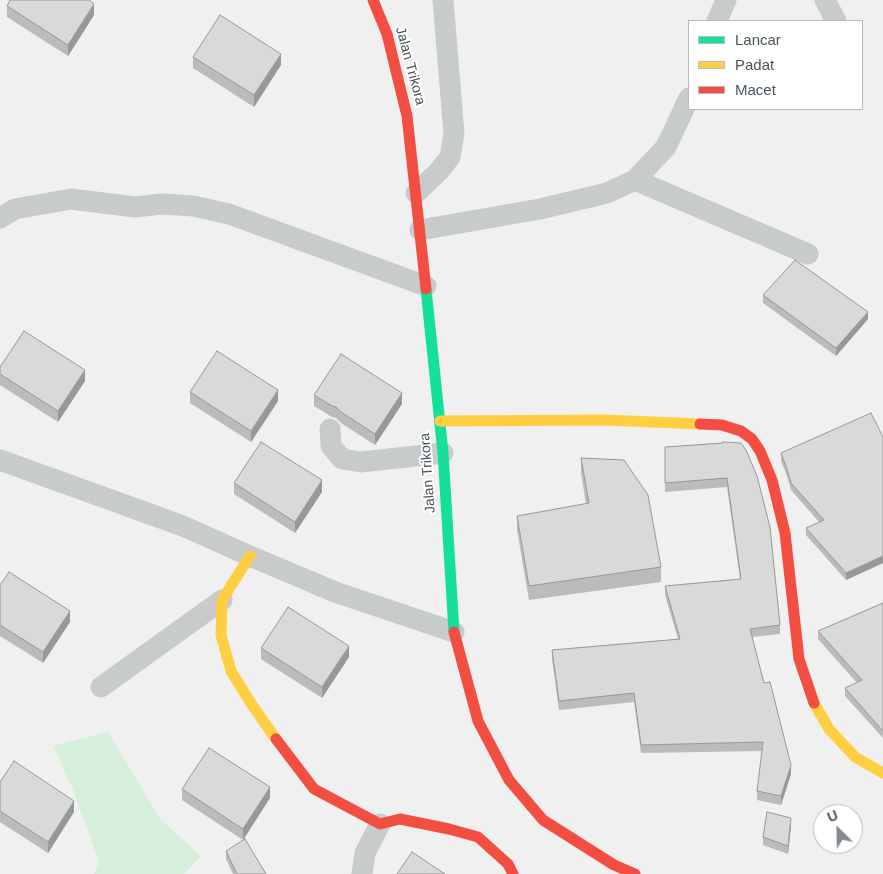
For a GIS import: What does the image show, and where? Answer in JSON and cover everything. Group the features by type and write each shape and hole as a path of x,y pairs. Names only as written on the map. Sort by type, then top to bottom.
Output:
{"street":[{"name":"Jalan Trikora","path":"373,0 387,34 407,116 443,453 454,632 478,721 509,780 543,820 614,865 635,874"},
{"path":"416,193 439,172 450,157 454,134 443,0"},
{"path":"717,20 726,0"},
{"path":"825,0 835,20"},
{"path":"420,230 540,209 607,193 635,180 666,147 688,100"},
{"path":"635,180 808,254"},
{"path":"0,218 15,209 71,199 135,207 162,204 193,206 228,214 426,286"},
{"path":"440,421 605,420 722,425 741,431 752,439 760,451 772,480 785,533 799,660 812,699 829,729 854,757 883,773"},
{"path":"330,429 331,446 342,459 361,462 443,453"},
{"path":"0,460 183,526 335,592 454,632"},
{"path":"0,478 24,469"},
{"path":"101,687 222,600 250,556"},
{"path":"222,600 221,635 231,671 252,705 314,789 380,824 400,819 478,837 508,864 513,874"},
{"path":"362,874 365,853 380,824"}],"green space":[{"path":"108,732 160,819 201,856 184,874 94,874 99,862 73,790 53,746"}],"building":[{"path":"10,0 89,0 94,4 68,45 7,6"},
{"path":"220,15 281,54 254,95 193,57"},
{"path":"795,260 868,312 836,348 763,295"},
{"path":"24,331 85,370 58,411 0,374 0,367"},
{"path":"217,351 278,390 251,431 190,392"},
{"path":"341,354 402,393 375,434 336,407 314,395"},
{"path":"871,413 883,437 883,556 846,573 806,528 824,520 791,483 781,453"},
{"path":"261,442 322,480 295,522 234,483"},
{"path":"723,442 741,443 746,450 757,476 770,527 780,625 750,629 764,683 770,682 791,765 781,796 757,791 763,742 641,745 634,693 559,701 552,650 680,639 665,586 741,579 727,478 665,483 665,447"},
{"path":"581,458 624,460 648,495 661,567 529,586 517,516 589,503"},
{"path":"9,572 70,611 43,652 0,625 0,585"},
{"path":"883,603 883,731 845,688 862,680 818,631"},
{"path":"288,607 349,646 322,687 261,648"},
{"path":"209,748 270,787 243,829 182,789"},
{"path":"14,761 74,801 48,842 0,811 0,782"},
{"path":"767,812 791,818 788,846 763,837"},
{"path":"245,839 266,874 237,874 226,851"},
{"path":"412,852 445,874 397,874"}],"traffic: fast":[{"path":"426,289 443,453 454,632"}],"traffic: slow":[{"path":"440,421 605,420 700,424"},
{"path":"250,556 222,600 221,635 231,671 276,739"},
{"path":"814,703 829,729 855,757 883,773"}],"traffic: jam":[{"path":"373,0 387,34 407,116 426,289"},
{"path":"700,424 722,425 741,431 752,439 760,451 772,480 785,533 799,659 814,703"},
{"path":"454,632 478,721 509,780 543,820 614,865 635,874"},
{"path":"276,739 314,789 380,824 400,819 478,837 508,864 513,874"}]}
